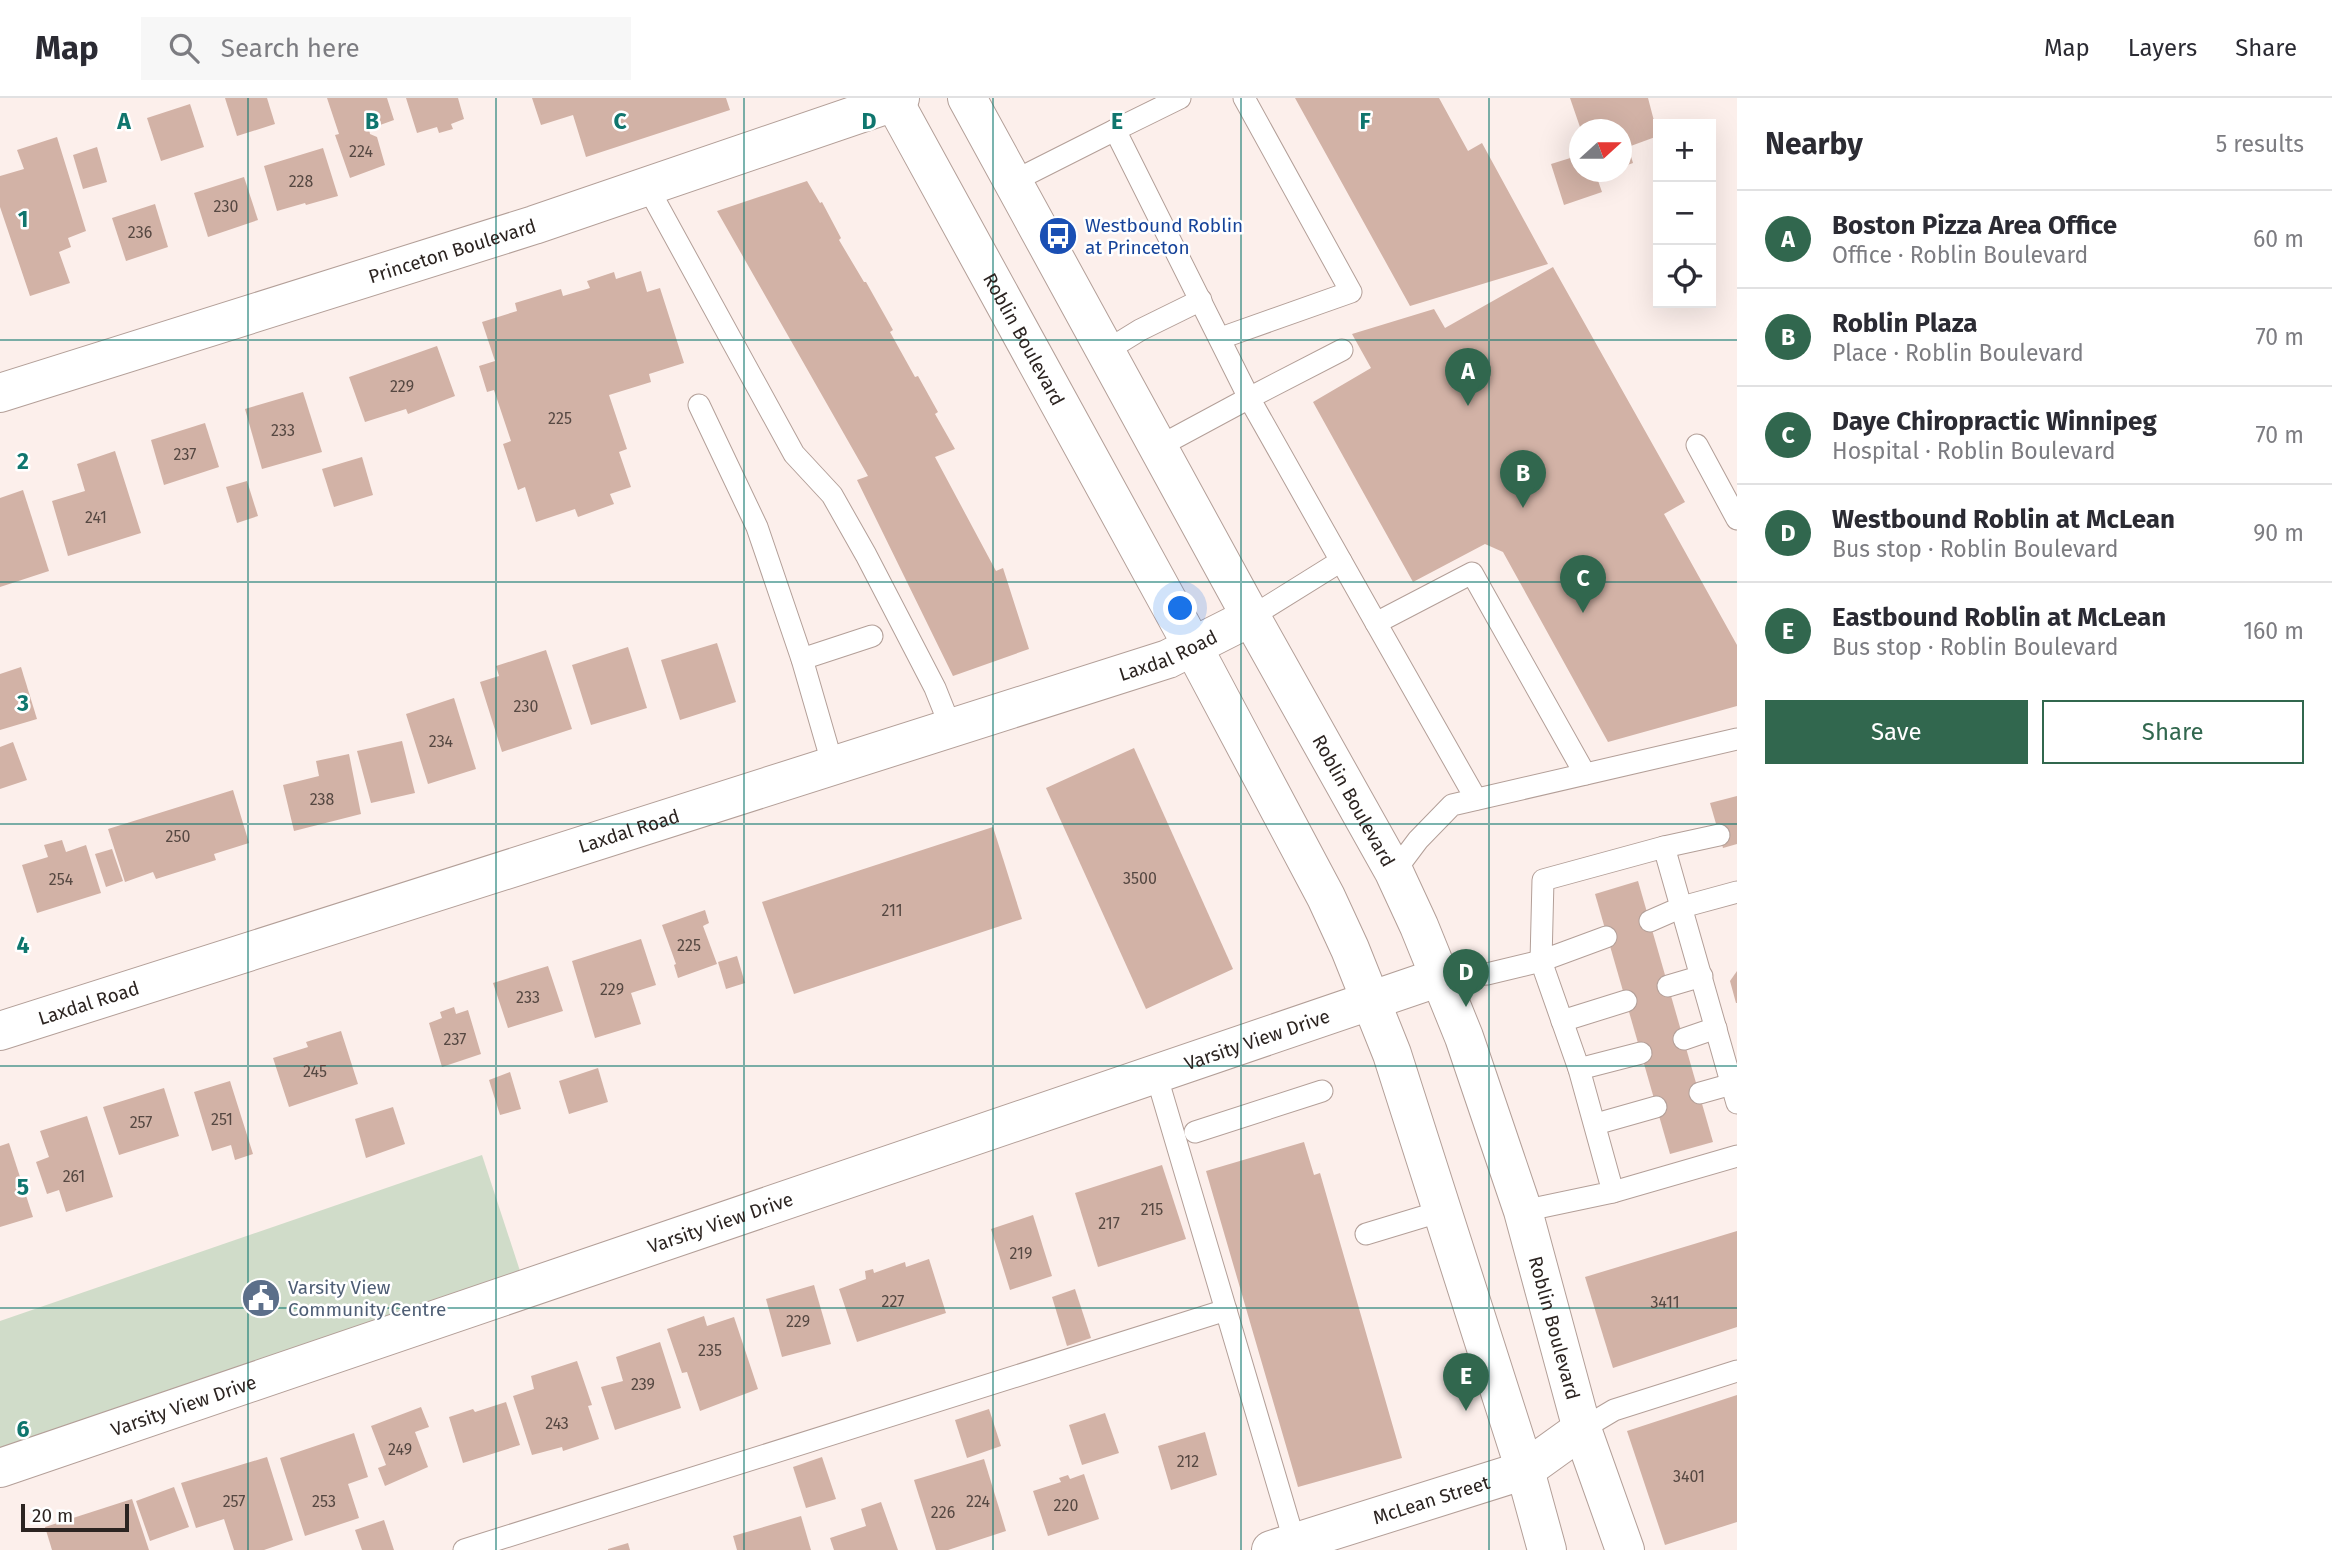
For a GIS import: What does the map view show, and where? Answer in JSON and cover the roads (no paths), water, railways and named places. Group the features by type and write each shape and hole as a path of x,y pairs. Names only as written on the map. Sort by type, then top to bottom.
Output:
{"street":[{"name":"Roblin Boulevard","path":"967,98 1394,872 1464,1037 1523,1211 1582,1429 1625,1550"},
{"name":"Roblin Boulevard","path":"896,99 1193,647 1326,897 1350,949 1392,1054 1525,1470 1547,1550"},
{"name":"Princeton Boulevard","path":"0,393 534,225 896,99"},
{"name":"Laxdal Road","path":"0,1031 1168,659 1251,617"},
{"name":"Varsity View Drive","path":"0,1468 1440,977"},
{"name":"McLean Street","path":"1288,1547 1525,1470 1582,1429"}],"lane":[{"path":"1014,181 1180,98"},
{"path":"1221,338 1351,292 1244,98"},
{"path":"1115,130 1249,398 1476,799"},
{"path":"648,186 794,454 832,495 859,543 935,688 951,728"},
{"path":"1106,351 1140,330 1201,300"},
{"path":"1158,447 1342,350"},
{"path":"698,405 757,527 802,659 833,765"},
{"path":"1697,445 1737,519"},
{"path":"1251,617 1341,561"},
{"path":"1376,623 1472,573 1585,774"},
{"path":"802,659 872,636"},
{"path":"1394,872 1418,840 1452,805 1737,739"},
{"path":"1613,1192 1580,1069 1541,961 1543,880 1719,835"},
{"path":"1664,847 1734,1093 1700,1093"},
{"path":"1650,921 1682,906 1737,892"},
{"path":"1440,977 1487,974 1541,961 1606,937"},
{"path":"1668,986 1702,976"},
{"path":"1562,1021 1626,1001"},
{"path":"1684,1039 1716,1028"},
{"path":"1580,1069 1641,1053"},
{"path":"1156,1074 1227,1310 1288,1547"},
{"path":"1195,1132 1322,1091"},
{"path":"1596,1124 1656,1107"},
{"path":"1523,1211 1613,1192 1737,1156"},
{"path":"1366,1234 1442,1211"},
{"path":"464,1550 1227,1310"},
{"path":"1582,1429 1614,1410 1737,1371"}],"place":[{"name":"Westbound Roblin at Princeton","path":"1058,236"},
{"name":"Boston Pizza Area Office","path":"1468,406"},
{"name":"Roblin Plaza","path":"1523,508"},
{"name":"Daye Chiropractic Winnipeg","path":"1583,613"},
{"name":"Westbound Roblin at McLean","path":"1466,1007"},
{"name":"Varsity View Community Centre","path":"261,1298"},
{"name":"Eastbound Roblin at McLean","path":"1466,1411"}]}
